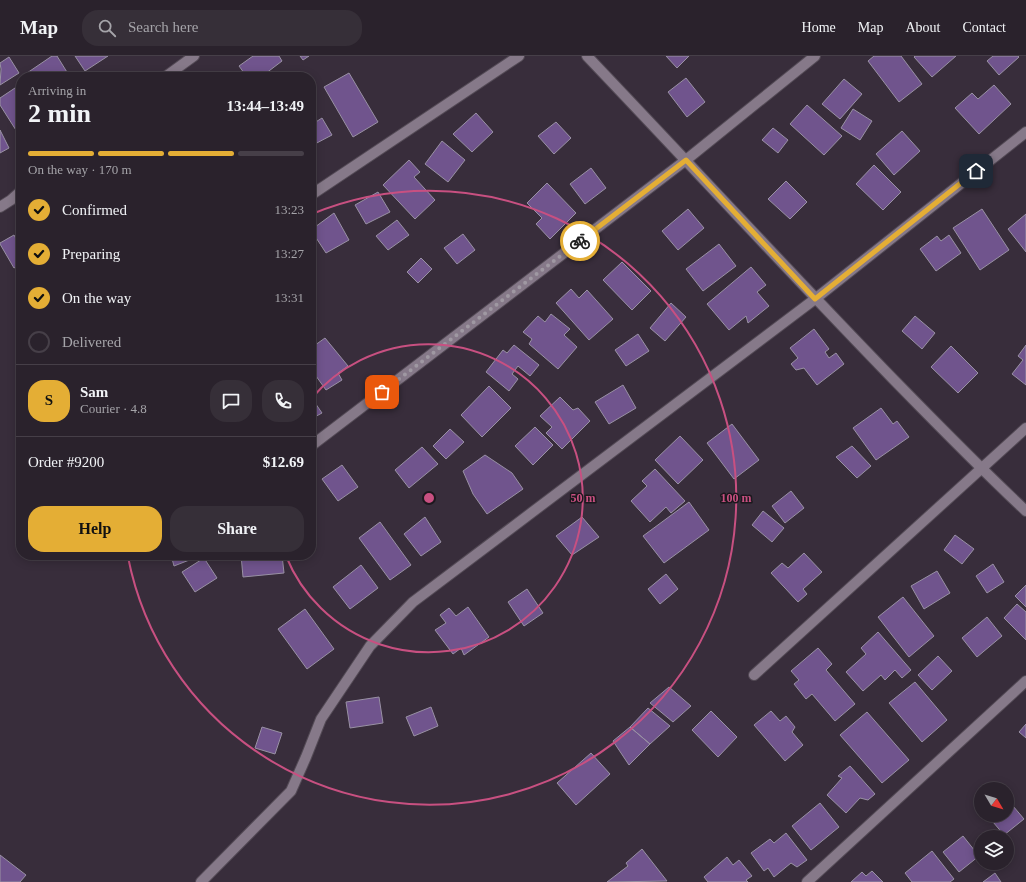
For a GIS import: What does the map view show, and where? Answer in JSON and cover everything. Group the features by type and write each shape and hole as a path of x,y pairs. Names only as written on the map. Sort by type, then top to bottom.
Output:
{"street":[{"path":"172,72 194,56"},
{"path":"316,192 519,56"},
{"path":"587,56 815,299 981,469 1026,511"},
{"path":"316,442 686,160 815,56"},
{"path":"201,882 291,791 321,719 370,646 413,602 815,299 1026,132"},
{"path":"0,206 16,196"},
{"path":"754,675 1026,428"},
{"path":"807,882 1026,681"}],"building":[{"path":"52,56 57,56 67,72 28,72"},
{"path":"75,56 108,56 85,71"},
{"path":"253,56 279,56 282,61 268,72 243,72 239,66"},
{"path":"300,56 309,56 303,60"},
{"path":"666,56 689,56 677,68"},
{"path":"874,56 901,56 922,84 899,102 868,61"},
{"path":"956,56 932,77 914,57"},
{"path":"993,56 1019,57 999,75 987,61"},
{"path":"9,57 18,72 16,72 16,75 0,85 1,69 0,63"},
{"path":"349,73 378,122 353,137 324,87"},
{"path":"686,78 705,102 687,117 668,92"},
{"path":"844,79 862,94 840,119 822,104"},
{"path":"994,85 1011,104 979,134 955,108 972,93 978,99"},
{"path":"16,87 16,130 0,105 0,98"},
{"path":"807,105 842,136 824,155 790,124"},
{"path":"853,109 872,121 860,140 841,128"},
{"path":"476,113 493,132 472,152 453,134"},
{"path":"322,118 332,135 316,143 316,122"},
{"path":"556,122 571,138 554,154 538,136"},
{"path":"773,128 788,140 778,153 762,140"},
{"path":"0,130 9,148 0,153"},
{"path":"902,131 920,151 894,175 876,154"},
{"path":"442,141 465,160 448,182 425,164"},
{"path":"409,160 420,172 414,177 435,200 415,219 383,185"},
{"path":"874,165 901,192 883,210 856,184"},
{"path":"591,168 606,188 585,204 570,184"},
{"path":"786,181 807,202 790,219 768,199"},
{"path":"547,183 576,213 550,239 536,224 542,218 527,203"},
{"path":"378,192 390,212 366,224 355,205"},
{"path":"688,209 704,228 678,250 662,231"},
{"path":"982,209 1009,250 980,270 953,228"},
{"path":"334,213 349,240 326,253 316,238 316,226"},
{"path":"1026,214 1026,252 1008,229"},
{"path":"397,220 409,235 388,250 376,236"},
{"path":"463,234 475,250 457,264 444,248"},
{"path":"14,235 16,239 16,267 14,268 0,243"},
{"path":"949,235 961,253 936,271 920,249 937,236 941,241"},
{"path":"719,244 736,266 703,291 686,269"},
{"path":"421,258 432,269 418,283 407,272"},
{"path":"622,262 651,291 632,310 603,280"},
{"path":"751,267 766,285 757,292 769,306 748,323 746,316 729,330 707,304"},
{"path":"571,289 579,298 587,290 613,319 589,340 556,303"},
{"path":"671,303 686,317 665,341 650,328"},
{"path":"551,314 570,329 564,335 577,347 558,369 529,344 532,339 523,332 538,316 545,322"},
{"path":"915,316 935,333 922,349 902,331"},
{"path":"814,329 829,349 825,352 829,358 836,353 844,364 817,385 804,368 796,370 791,364 798,358 790,348"},
{"path":"638,334 649,351 626,366 615,350"},
{"path":"325,338 348,366 338,373 342,380 326,390 316,376 316,344"},
{"path":"514,345 539,365 530,376 518,366 512,374 518,379 509,391 486,372 503,350 507,353"},
{"path":"1026,345 1026,385 1012,374 1023,360 1018,356"},
{"path":"951,346 978,373 958,393 931,367"},
{"path":"623,385 636,408 609,424 595,402"},
{"path":"489,386 511,408 482,437 461,415"},
{"path":"560,397 573,410 578,408 590,421 562,449 546,433 552,427 540,416"},
{"path":"316,404 322,413 316,416"},
{"path":"881,408 893,424 897,421 909,437 876,460 853,428"},
{"path":"732,424 759,460 734,479 707,443"},
{"path":"535,427 553,445 533,465 515,446"},
{"path":"450,429 464,442 446,459 433,446"},
{"path":"680,436 703,460 678,484 655,460"},
{"path":"852,446 871,466 857,478 836,457"},
{"path":"422,447 438,464 409,488 395,470"},
{"path":"485,455 512,473 523,489 487,514 473,494 463,471"},
{"path":"342,465 358,487 338,501 322,479"},
{"path":"655,469 685,501 671,513 666,507 650,522 631,501 647,486 642,481"},
{"path":"791,491 804,508 785,523 772,506"},
{"path":"689,502 709,530 664,563 643,536"},
{"path":"763,511 784,528 772,542 752,525"},
{"path":"425,517 441,542 421,556 404,534"},
{"path":"582,517 599,537 572,555 556,536"},
{"path":"380,522 411,565 390,580 359,538"},
{"path":"955,535 974,549 962,564 944,550"},
{"path":"804,553 822,572 803,589 807,594 798,602 771,573 782,563 788,568"},
{"path":"172,560 189,560 174,566"},
{"path":"201,560 205,560 217,578 195,592 182,572"},
{"path":"241,560 283,560 284,573 243,577"},
{"path":"993,564 1004,582 987,593 976,576"},
{"path":"361,565 378,588 350,609 333,587"},
{"path":"937,571 950,593 924,609 911,586"},
{"path":"666,574 678,589 660,604 648,589"},
{"path":"1026,585 1026,607 1015,596"},
{"path":"527,589 543,613 524,626 508,602"},
{"path":"903,597 934,636 909,657 878,617"},
{"path":"1017,604 1026,612 1026,640 1004,618"},
{"path":"468,607 489,637 464,655 461,648 453,654 435,630 446,623 440,615 449,608 456,616"},
{"path":"305,609 334,649 307,669 278,629"},
{"path":"987,617 1002,636 977,657 962,638"},
{"path":"878,632 911,670 902,678 895,670 885,680 881,675 863,691 846,672 866,654 861,648"},
{"path":"818,648 832,664 826,670 855,704 835,721 812,694 806,699 794,684 799,680 791,671"},
{"path":"938,656 952,671 932,690 918,675"},
{"path":"915,682 947,720 922,742 889,703"},
{"path":"669,687 691,706 673,722 650,703"},
{"path":"379,697 383,723 350,728 346,702"},
{"path":"431,707 438,726 414,736 406,717"},
{"path":"648,708 670,726 650,744 630,727"},
{"path":"711,711 737,737 718,757 692,730"},
{"path":"771,711 780,721 786,716 795,727 792,732 803,745 785,761 754,725"},
{"path":"867,712 909,760 882,783 840,735"},
{"path":"1026,724 1026,738 1019,732"},
{"path":"262,727 282,733 275,754 255,748"},
{"path":"630,727 650,744 629,765 613,741"},
{"path":"591,753 610,774 576,805 557,783"},
{"path":"850,766 875,794 868,800 860,798 846,813 827,795 842,778 838,776"},
{"path":"820,803 839,827 811,850 792,826"},
{"path":"1014,807 1024,819 1010,830 1000,830 993,822 1014,822"},
{"path":"786,833 807,860 797,867 791,863 774,877 768,868 764,871 751,853 770,839 774,843"},
{"path":"963,836 974,850 974,860 959,872 943,852"},
{"path":"642,849 667,881 607,882 628,866 626,863"},
{"path":"932,851 954,879 950,882 912,882 905,873"},
{"path":"0,855 26,875 20,882 0,882"},
{"path":"727,857 733,865 739,860 752,876 746,880 748,882 708,882 704,877"},
{"path":"872,871 883,882 851,882 862,872 866,876"},
{"path":"995,873 1001,882 983,882"}],"way so far":[{"path":"382,392 580,241"}],"route":[{"path":"580,241 686,160 815,299 976,171"}]}
